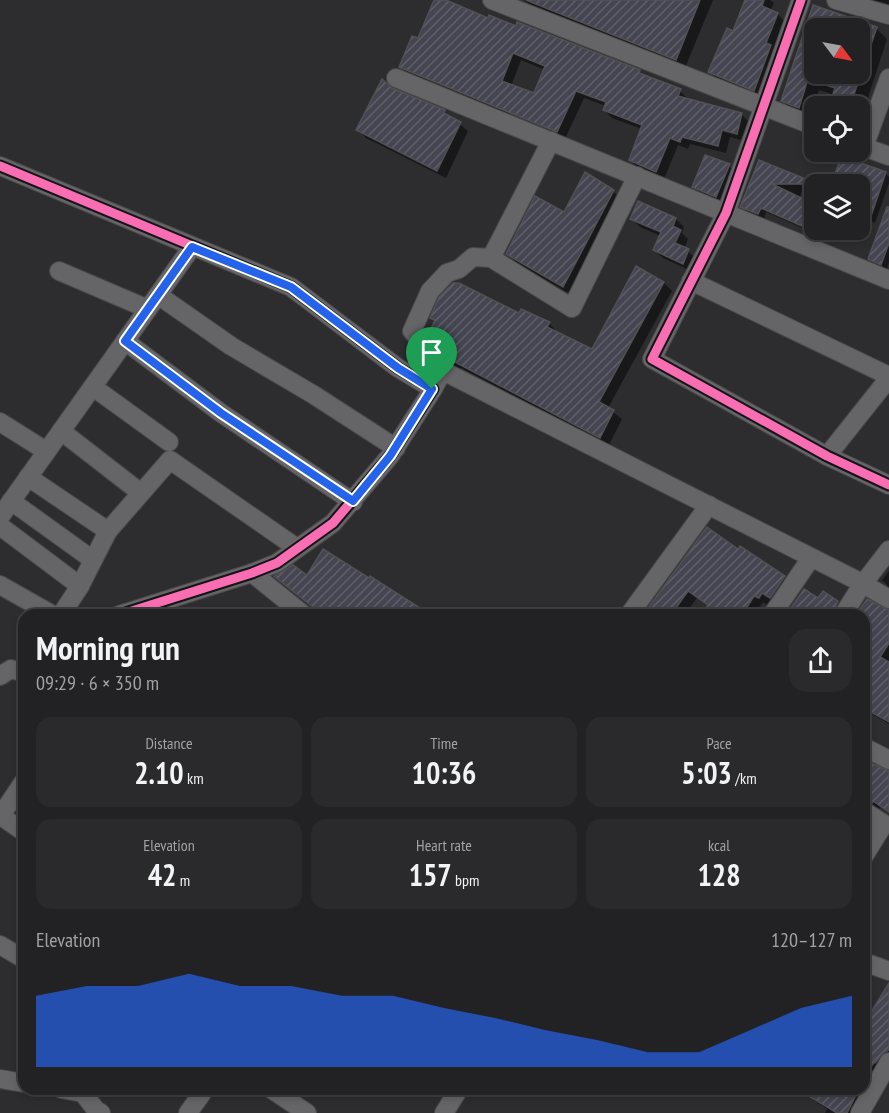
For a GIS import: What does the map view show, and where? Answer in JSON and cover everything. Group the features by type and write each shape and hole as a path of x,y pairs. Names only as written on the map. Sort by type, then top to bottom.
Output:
{"street":[{"path":"492,0 804,122"},
{"path":"801,0 726,213 652,359 827,456 889,485"},
{"path":"836,0 889,15"},
{"path":"396,78 889,280"},
{"path":"870,126 889,78"},
{"path":"491,258 551,141"},
{"path":"870,149 889,156"},
{"path":"1,168 291,287 398,368 432,389"},
{"path":"637,176 572,308 491,258 473,257 459,269 447,273 430,291 412,331 423,344 420,362 442,370 889,599"},
{"path":"0,517 8,495 28,477 192,247"},
{"path":"59,272 153,302 314,395 396,448"},
{"path":"691,281 889,377 827,456"},
{"path":"125,341 221,413 353,501"},
{"path":"138,609 277,563 333,523 396,448 442,370"},
{"path":"93,387 170,442"},
{"path":"0,422 46,452"},
{"path":"61,431 141,493"},
{"path":"65,609 80,586 108,531 170,460 297,548"},
{"path":"28,477 108,531"},
{"path":"8,495 93,560"},
{"path":"633,609 709,505"},
{"path":"0,526 80,586"},
{"path":"847,609 889,550"},
{"path":"776,609 811,558"},
{"path":"252,573 297,609"},
{"path":"0,585 42,609"},
{"path":"0,676 11,669 18,671"},
{"path":"870,750 889,760"},
{"path":"18,790 0,816 18,828"},
{"path":"870,815 887,826 870,848"},
{"path":"0,945 18,956"},
{"path":"870,964 889,971"},
{"path":"860,1113 886,1073"},
{"path":"0,1079 18,1082"},
{"path":"87,1095 96,1110 101,1113"},
{"path":"188,1113 201,1095"},
{"path":"280,1095 307,1113"},
{"path":"444,1113 455,1095"}],"building":[{"path":"434,0 446,0 488,18 489,15 516,26 517,22 640,70 639,73 681,89 678,96 742,113 737,134 722,130 718,146 682,137 680,142 670,138 656,172 629,160 642,125 603,110 606,102 576,91 557,132 399,67 412,36 418,38","holes":["513,53 545,66 534,93 502,81"]},
{"path":"526,0 700,0 676,60"},
{"path":"745,0 764,0 762,6 778,13 766,43 771,45 754,91 708,72 727,28 733,31"},
{"path":"813,5 851,18 809,18"},
{"path":"870,25 877,27 870,48"},
{"path":"804,32 804,84 806,84 799,108 781,101"},
{"path":"382,79 392,88 445,110 444,113 461,122 437,171 356,130"},
{"path":"823,84 858,84 853,96 832,96 835,88"},
{"path":"705,155 730,164 716,197 692,187"},
{"path":"759,160 804,178 804,184 772,184 804,199 802,226 761,208 758,214 740,207"},
{"path":"840,162 858,162 886,172 870,219 870,174 835,174"},
{"path":"585,172 614,190 563,287 506,254 535,196 564,212"},
{"path":"638,201 676,218 673,226 681,230 675,243 689,249 683,264 653,250 661,232 630,219"},
{"path":"887,207 889,207 889,243 881,265 868,259"},
{"path":"636,266 664,282 599,402 614,410 600,438 453,361 452,363 435,356 436,353 433,351 435,339 429,333 435,320 430,318 439,297 453,283 459,283 519,313 521,309 550,322 547,327 592,349"},
{"path":"707,527 738,549 740,546 785,576 770,598 762,593 759,598 754,596 746,609 705,609 708,605 688,591 675,609 647,609"},
{"path":"323,549 422,609 315,609 274,576 293,565 307,575"},
{"path":"804,589 818,598 823,591 838,601 835,609 790,609"},
{"path":"867,599 889,610 889,643 880,657 889,662 889,722 870,711 870,609 860,609"},
{"path":"870,763 889,771 889,812 873,801 870,802"},
{"path":"889,983 889,1050 874,1062 870,1069 870,1014"},
{"path":"807,1095 856,1095 847,1113 837,1113"}],"cycle path":[{"path":"801,0 726,213 652,359 827,456 889,485"},
{"path":"0,166 291,287 398,368 433,389 390,456 333,523 277,563 138,609"}],"route":[{"path":"192,247 291,287 398,368 432,389 396,448 353,501 221,413 125,341 192,247"}]}
